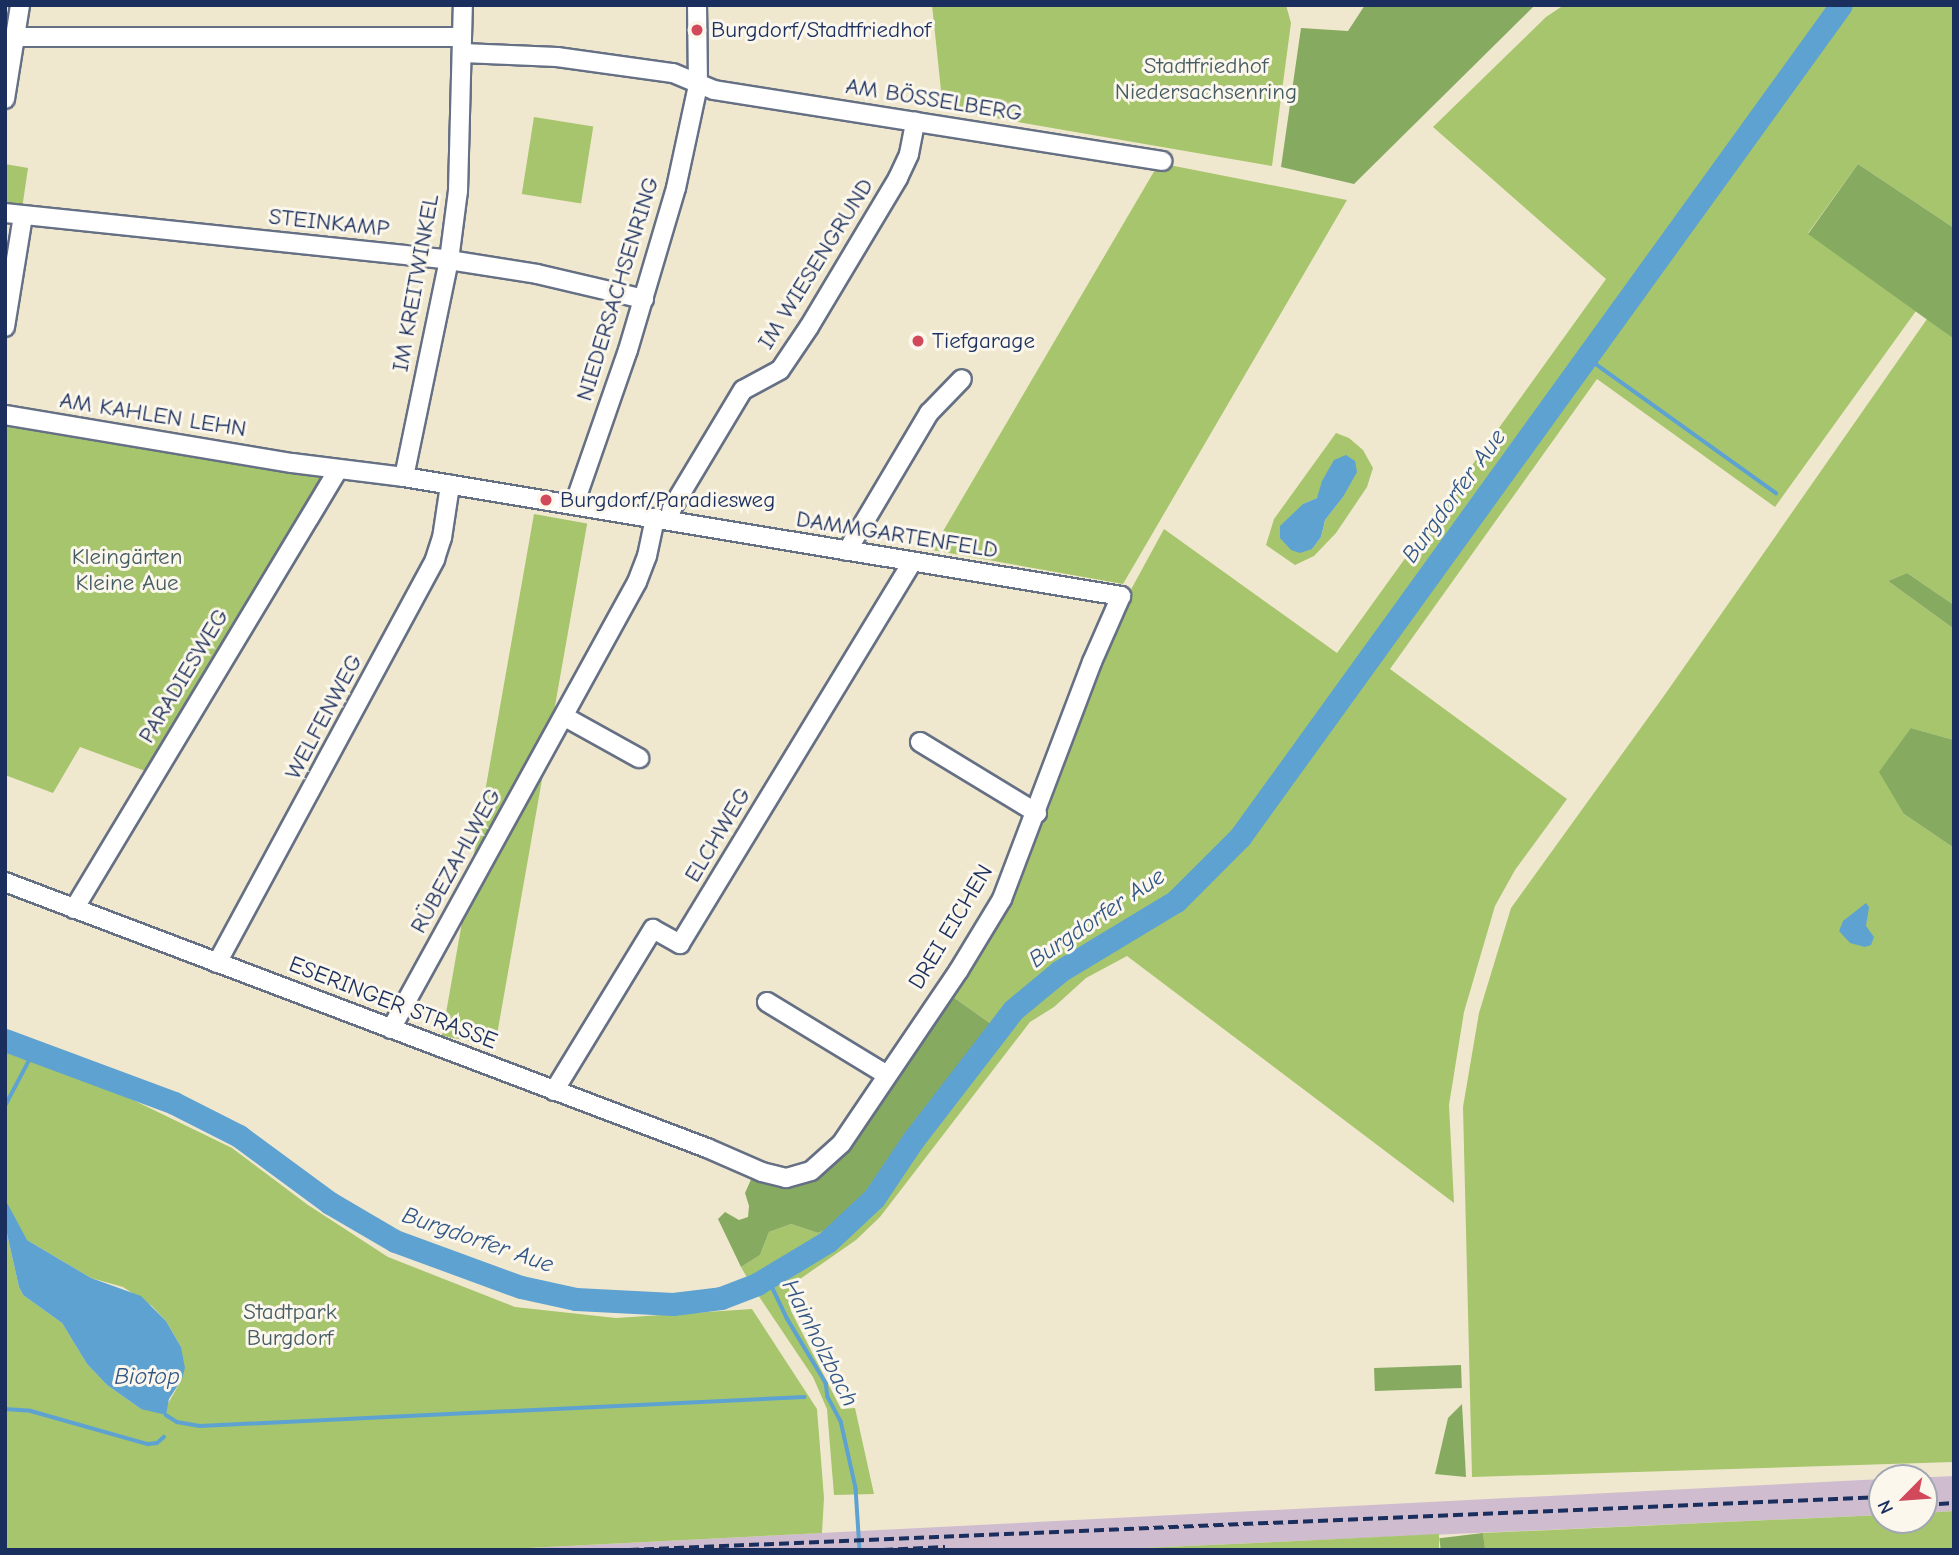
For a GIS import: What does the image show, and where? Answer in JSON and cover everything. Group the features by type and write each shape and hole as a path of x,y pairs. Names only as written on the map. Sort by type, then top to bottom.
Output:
{"street":[{"path":"5,99 20,5"},
{"name":"IM KREITWINKEL","path":"404,477 450,260 458,191 463,5"},
{"name":"NIEDERSACHSENRING","path":"574,505 644,299 676,188 698,85 697,5"},
{"path":"14,37 463,45 673,74 698,85"},
{"name":"AM BÖSSELBERG","path":"698,85 714,90 1162,161"},
{"name":"IM WIESENGRUND","path":"662,519 672,508 743,390 780,370 809,327 898,178 909,154 915,122"},
{"path":"5,327 14,215"},
{"name":"STEINKAMP","path":"14,215 450,260 537,274 644,299"},
{"path":"847,551 929,413 962,379"},
{"name":"AM KAHLEN LEHN","path":"5,415 292,463"},
{"name":"DAMMGARTENFELD","path":"292,463 404,477 1121,596"},
{"name":"PARADIESWEG","path":"74,909 338,470"},
{"name":"WELFENWEG","path":"217,963 435,559 442,538 450,485"},
{"name":"RÜBEZAHLWEG","path":"391,1029 637,582 662,519"},
{"name":"ELCHWEG","path":"554,1091 653,929 680,944 912,562"},
{"name":"DREI EICHEN","path":"762,1172 786,1178 811,1171 841,1144 959,970 1002,899 1037,813 1092,662 1121,596"},
{"path":"565,717 639,758"},
{"path":"920,742 1037,813"},
{"name":"ESERINGER STRASSE","path":"5,882 707,1148 762,1172"},
{"path":"767,1002 887,1075"}],"shaded area":[{"path":"1954,1476 1954,1511 1938,1512 1938,1477"},
{"path":"1868,1480 1868,1516 1097,1550 487,1550"}],"green space":[{"name":"Stadtfriedhof Niedersachsenring","path":"932,5 1286,5 1291,23 1272,166 943,109"},
{"path":"1365,5 1533,7 1354,184 1281,167 1301,28 1348,31"},
{"path":"1564,5 1832,5 1355,667 1224,841 1163,900 1054,968 991,1024 946,992 1008,902 1049,808 1110,628 1164,529 1337,653 1606,279 1433,127 1546,17"},
{"path":"1846,5 1954,5 1954,228 1858,164 1808,233 1916,311 1775,507 1597,379 1390,669 1567,799 1515,870 1495,906 1464,1012 1449,1105 1454,1203 1127,956 1086,978 1054,1007 1030,1022 880,1217 856,1240 800,1279 787,1293 791,1311 841,1409 855,1408 874,1494 834,1495 827,1409 813,1377 756,1292 829,1247 876,1202 1017,1013 1060,977 1124,942 1179,904 1245,839"},
{"path":"534,117 593,126 581,203 522,194"},
{"path":"1159,163 1347,200 1123,584 932,550"},
{"path":"5,164 28,168 22,209 5,206"},
{"path":"1858,164 1954,228 1954,339 1808,234"},
{"path":"1927,319 1954,339 1954,605 1907,573 1888,581 1954,629 1954,740 1911,728 1904,814 1954,848 1954,1462 1472,1477 1463,1107 1479,1013 1511,908 1666,693"},
{"name":"Kleingärten Kleine Aue","path":"5,425 327,476 148,772 80,747 53,793 5,775"},
{"path":"1336,433 1349,438 1363,450 1373,468 1367,487 1336,533 1314,556 1295,565 1266,545 1274,519","holes":["1321,492 1343,497 1325,520 1321,537 1312,549 1303,504 1317,498"]},
{"path":"534,514 587,523 495,1045 442,1036"},
{"path":"1907,573 1954,605 1954,629 1888,581"},
{"path":"1911,728 1954,740 1954,848 1904,814 1879,772"},
{"path":"946,992 991,1024 942,1086 861,1202 833,1227 818,1233 791,1224 769,1232 760,1255 741,1267 718,1219 725,1212 739,1220 748,1217 749,1206 745,1193 753,1175 815,1176"},
{"name":"Stadtpark Burgdorf","path":"5,1052 127,1097 232,1148 308,1205 388,1257 515,1307 616,1318 752,1309 817,1409 824,1498 822,1533 487,1550 5,1550 5,1225 23,1295 62,1323 87,1364 107,1385 141,1409 166,1407 182,1379 181,1347 166,1321 152,1306 123,1287 91,1278 27,1240 21,1233 5,1199"},
{"path":"791,1224 818,1233 833,1227 814,1242 749,1281 741,1267 760,1255 769,1232"},
{"path":"1461,1365 1462,1388 1375,1391 1374,1368"},
{"path":"1462,1404 1466,1477 1435,1474 1448,1418"},
{"path":"1954,1511 1954,1550 1485,1550 1483,1533 1868,1516 1868,1534 1938,1534 1938,1512"},
{"path":"1483,1533 1485,1550 1441,1550 1439,1538"},
{"path":"1439,1534 1439,1550 1097,1550 1297,1541"}],"water":[{"path":"1346,455 1355,461 1357,472 1343,497 1325,520 1321,537 1312,549 1300,553 1291,550 1280,538 1280,526 1303,504 1317,498 1322,481 1334,460"},
{"path":"1866,903 1869,907 1866,926 1874,937 1871,945 1865,947 1850,943 1839,931 1843,921"},
{"name":"Biotop","path":"5,1199 27,1240 91,1278 141,1296 166,1321 181,1347 185,1368 182,1379 169,1399 166,1415 141,1409 107,1385 87,1364 62,1323 23,1295 5,1225"}],"waterway":[{"name":"Burgdorfer Aue","path":"5,1040 174,1103 239,1136 330,1203 395,1241 521,1287 576,1299 673,1304 721,1298 757,1284 827,1242 874,1198 913,1140 1013,1010 1060,971 1176,901 1240,837 1841,5"},
{"path":"1586,357 1776,493"},
{"path":"5,1106 34,1051"},
{"name":"Hainholzbach","path":"767,1276 787,1318 826,1383 828,1397 841,1421 856,1488 860,1550"},
{"path":"166,1415 177,1422 200,1426 804,1397"},
{"path":"5,1409 31,1411 148,1444 157,1443 164,1437"}],"railway":[{"path":"629,1550 1868,1498"},
{"path":"1938,1504 1954,1503"},
{"path":"883,1550 945,1547"}],"place":[{"name":"Burgdorf/Stadtfriedhof","path":"697,30"},
{"name":"Tiefgarage","path":"918,341"},
{"name":"Burgdorf/Paradiesweg","path":"546,500"}]}
